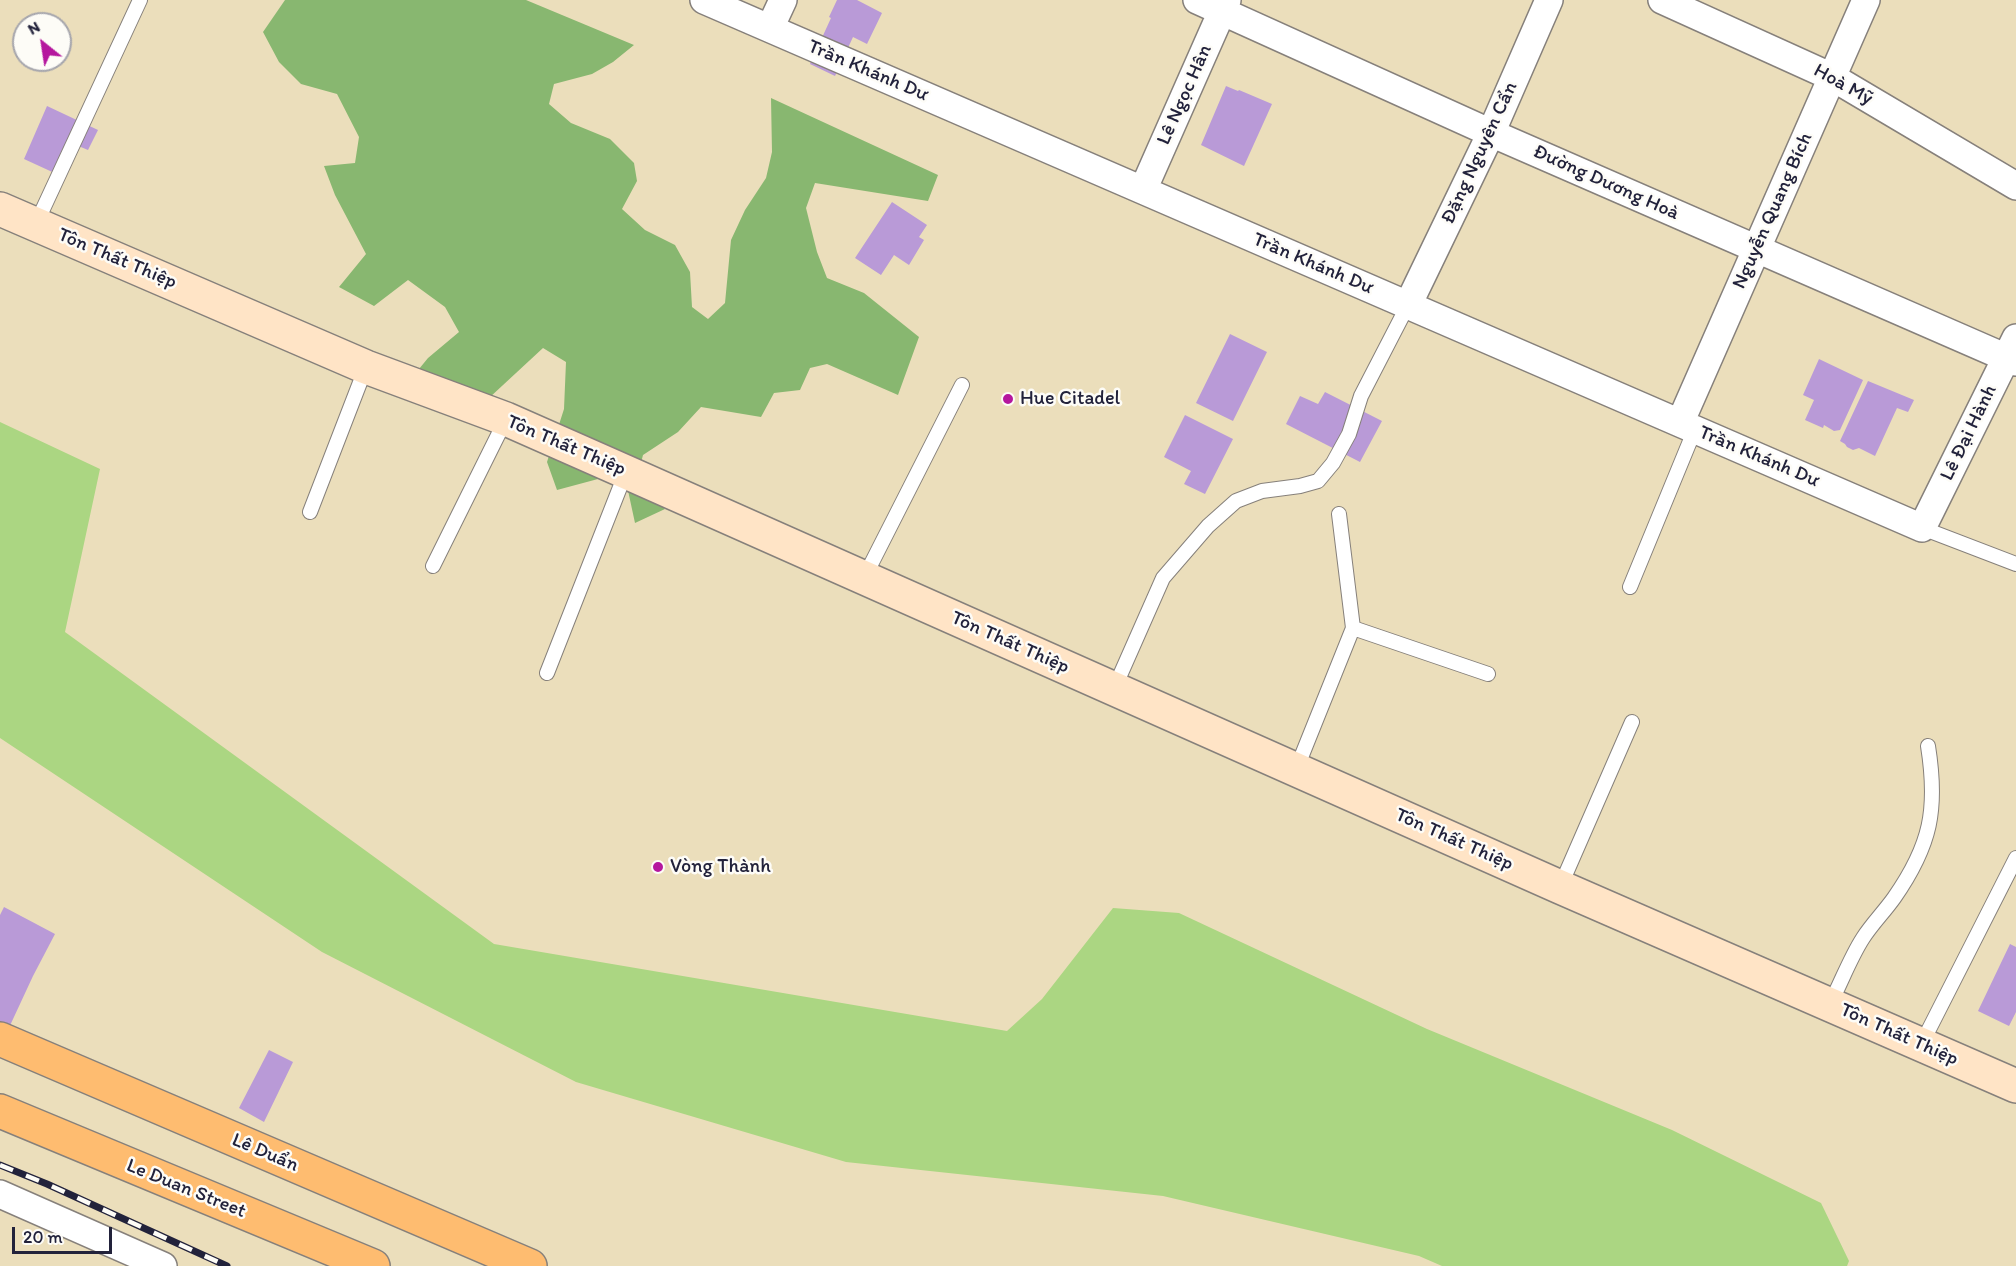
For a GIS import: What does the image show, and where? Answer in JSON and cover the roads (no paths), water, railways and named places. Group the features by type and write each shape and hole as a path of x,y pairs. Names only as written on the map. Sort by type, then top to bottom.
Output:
{"main road":[{"name":"Lê Duẩn","path":"0,1039 530,1266"},
{"name":"Le Duan Street","path":"0,1112 373,1266"}],"street":[{"name":"Trần Khánh Dư","path":"704,0 1922,528"},
{"path":"770,28 783,0"},
{"name":"Đường Dương Hoà","path":"1197,0 1224,6 1491,133 1755,248 2013,353"},
{"name":"Đặng Nguyên Cẩn","path":"1408,305 1491,133 1549,0"},
{"name":"Hoà Mỹ","path":"1662,0 1832,77 2016,186"},
{"name":"Nguyễn Quang Bích","path":"1688,426 1755,248 1866,0"},
{"name":"Lê Ngọc Hân","path":"1143,190 1224,6"},
{"name":"Tôn Thất Thiệp","path":"0,208 366,367 506,419 1560,887 2016,1086"},
{"name":"Lê Đại Hành","path":"1922,528 2013,353"},
{"path":"0,1194 163,1266"}],"lane":[{"path":"36,224 140,0"},
{"path":"1114,689 1163,578 1208,526 1236,501 1262,491 1318,481 1333,463 1349,434 1360,396 1408,305"},
{"path":"310,512 366,367"},
{"path":"864,578 962,385"},
{"path":"433,566 506,419"},
{"path":"1630,587 1688,426"},
{"path":"547,673 626,472"},
{"path":"1296,770 1353,627 1339,514"},
{"path":"1922,528 2016,564"},
{"path":"1353,627 1488,674"},
{"path":"1560,887 1632,722"},
{"path":"1830,1004 1862,938 1894,898 1916,862 1926,837 1933,805 1933,777 1928,746"},
{"path":"1921,1045 2016,858"}],"railway":[{"path":"0,1165 227,1266"}],"place":[{"name":"Hue Citadel","path":"1008,399"},
{"name":"Vòng Thành","path":"658,867"}]}
